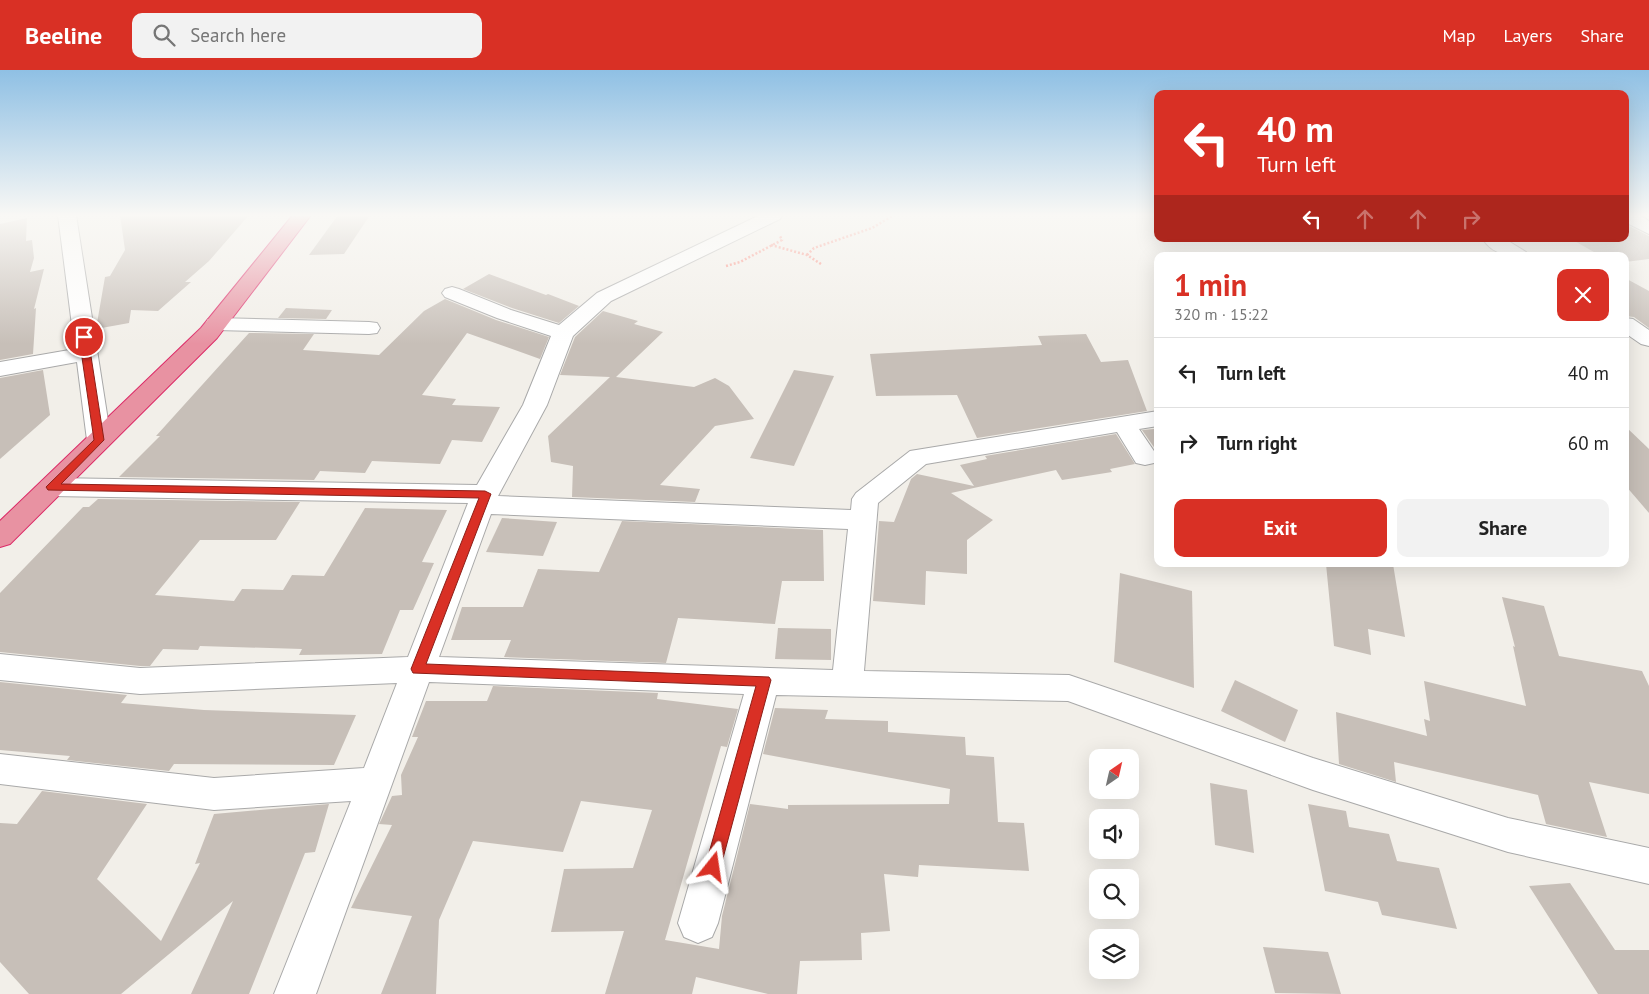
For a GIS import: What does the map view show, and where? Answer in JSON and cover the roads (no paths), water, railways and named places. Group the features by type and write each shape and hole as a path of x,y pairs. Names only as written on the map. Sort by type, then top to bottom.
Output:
{"highway":[{"path":"0,537 216,324 268,258"}],"street":[{"path":"73,258 99,440"},
{"path":"295,994 484,499 535,404 563,333 604,297 685,258"},
{"path":"452,293 504,314 563,333"},
{"path":"1629,321 1649,316"},
{"path":"216,324 369,328"},
{"path":"1629,325 1649,339"},
{"path":"0,369 86,354"},
{"path":"847,684 865,499 919,457 1154,419"},
{"path":"1123,423 1145,457"},
{"path":"51,487 484,499 863,520"},
{"path":"0,668 140,681 418,669 847,684 1069,688 1313,774 1508,836 1649,866"},
{"path":"698,923 764,680"},
{"path":"0,770 214,794 374,783"}]}
